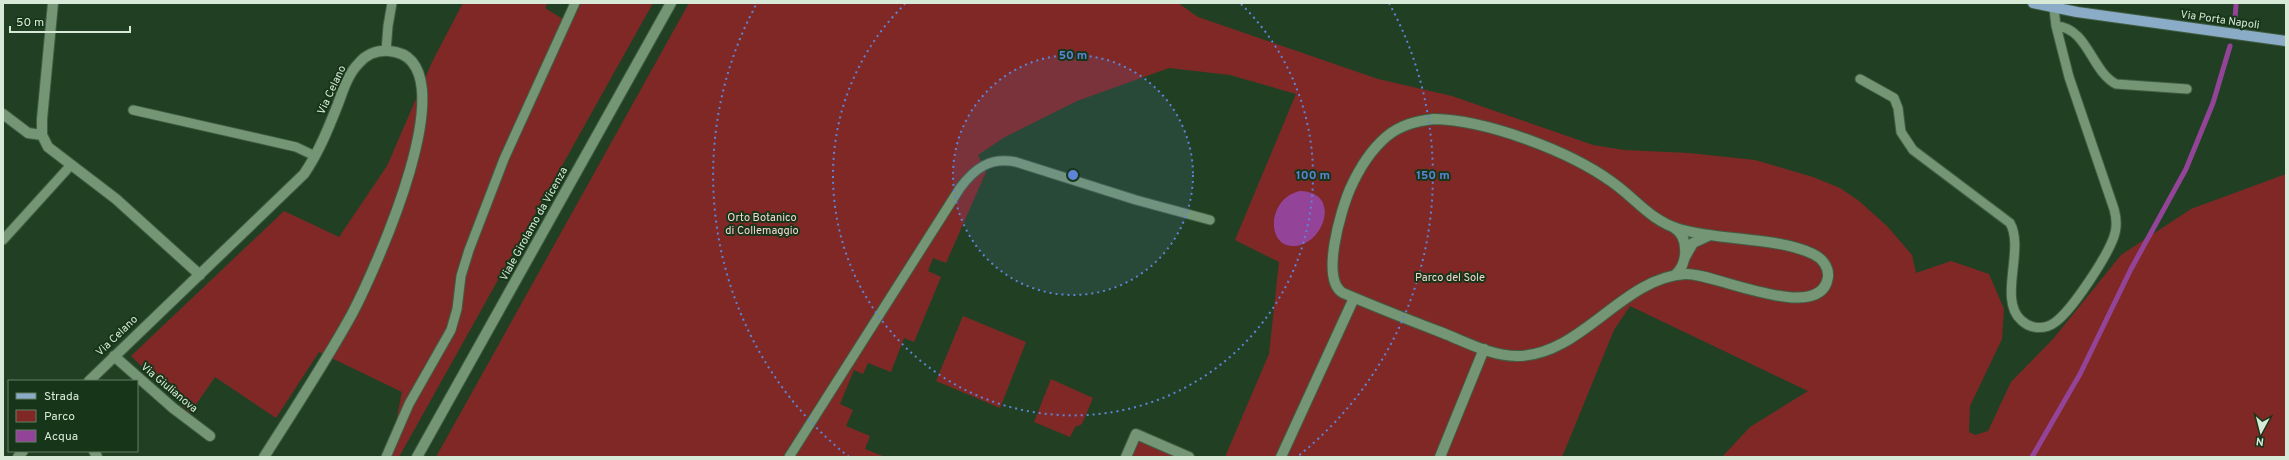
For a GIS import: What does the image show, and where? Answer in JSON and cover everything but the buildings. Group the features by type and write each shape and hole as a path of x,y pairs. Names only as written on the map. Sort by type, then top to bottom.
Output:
{"main road":[{"name":"Via Porta Napoli","path":"2033,3 2286,42"}],"street":[{"path":"53,3 42,134 48,147 116,199 200,275"},
{"name":"Viale Girolamo da Vicenza","path":"417,457 671,3"},
{"name":"Via Celano","path":"90,380 304,174 315,156 352,71 366,56 378,51 398,52 410,59 418,70 422,82 420,123 410,171 378,255 353,312 324,362 264,457"},
{"path":"3,114 28,133 42,134"},
{"path":"1442,120 1464,122 1506,134 1567,156 1611,182 1653,217 1673,227 1708,236 1791,247 1814,254 1826,265 1828,271 1826,284 1820,293 1814,296 1799,298 1756,292 1712,278 1690,274 1674,275 1662,279 1625,299 1575,335 1545,350 1516,356 1484,349 1354,298 1336,289 1333,276 1334,246 1345,201 1355,179 1378,145 1393,131 1417,121 1442,120"},
{"path":"1673,227 1677,230 1683,240 1684,268 1690,274"},
{"path":"1674,275 1693,243 1708,236"},
{"path":"1281,457 1354,298"},
{"path":"1440,457 1484,349"},
{"name":"Via Giulianova","path":"114,356 173,408 210,436"},
{"path":"1126,457 1136,434 1189,457"}],"lane":[{"path":"386,51 392,3"},
{"path":"386,457 414,392 449,335 456,315 461,276 469,250 504,159 576,3"},
{"path":"1860,79 1894,98 1898,108 1901,132 1913,150 2010,223 2015,237 2012,292 2015,311 2019,319 2027,325 2039,328 2046,327 2058,320 2071,306 2105,255 2116,227 2115,213 2069,77 2056,26 2055,6"},
{"path":"2056,26 2074,33 2105,74 2116,84 2187,89"},
{"path":"133,110 296,147 315,156"},
{"path":"789,457 960,188 980,167 998,160 1016,162 1136,200 1210,220"},
{"path":"3,240 72,165"}],"green space":[{"path":"463,3 548,3 545,8 571,24 581,3 653,3 399,457 389,457 402,392 319,352 276,418 215,377 190,413 131,356 284,211 339,237 387,166 432,62"},
{"path":"689,3 1178,3 1198,17 1378,79 1452,96 1593,145 1624,150 1689,153 1755,160 1813,177 1840,188 1859,201 1887,226 1912,255 1916,273 1951,261 1989,274 2004,309 2002,339 1970,406 1969,432 1975,435 1988,431 2011,382 2053,339 2121,255 2191,209 2286,174 2286,457 1722,457 1750,427 1808,391 1630,306 1614,330 1562,457 1225,457 1269,354 1279,262 1235,240 1296,94 1230,75 1169,68 1077,101 1005,137 978,155 986,172 946,263 933,258 928,271 941,277 914,342 904,338 891,372 868,363 863,374 854,370 840,404 853,410 846,426 870,436 865,449 885,457 436,457"},
{"path":"963,316 1026,342 1000,408 936,381"},
{"path":"1051,379 1093,398 1082,424 1075,427 1070,437 1034,422"},
{"path":"1137,437 1182,457 1129,457"}],"water":[{"path":"1300,191 1314,194 1322,200 1325,210 1324,220 1312,239 1302,245 1291,246 1283,243 1277,238 1274,230 1274,220 1276,211 1282,202 1289,195"}],"waterway":[{"path":"2235,19 2236,5"},
{"path":"2032,457 2080,374 2131,269 2186,169 2213,103 2230,46"}],"park label":[{"name":"Orto Botanico di Collemaggio","path":"762,224"},
{"name":"Parco del Sole","path":"1450,278"}]}
